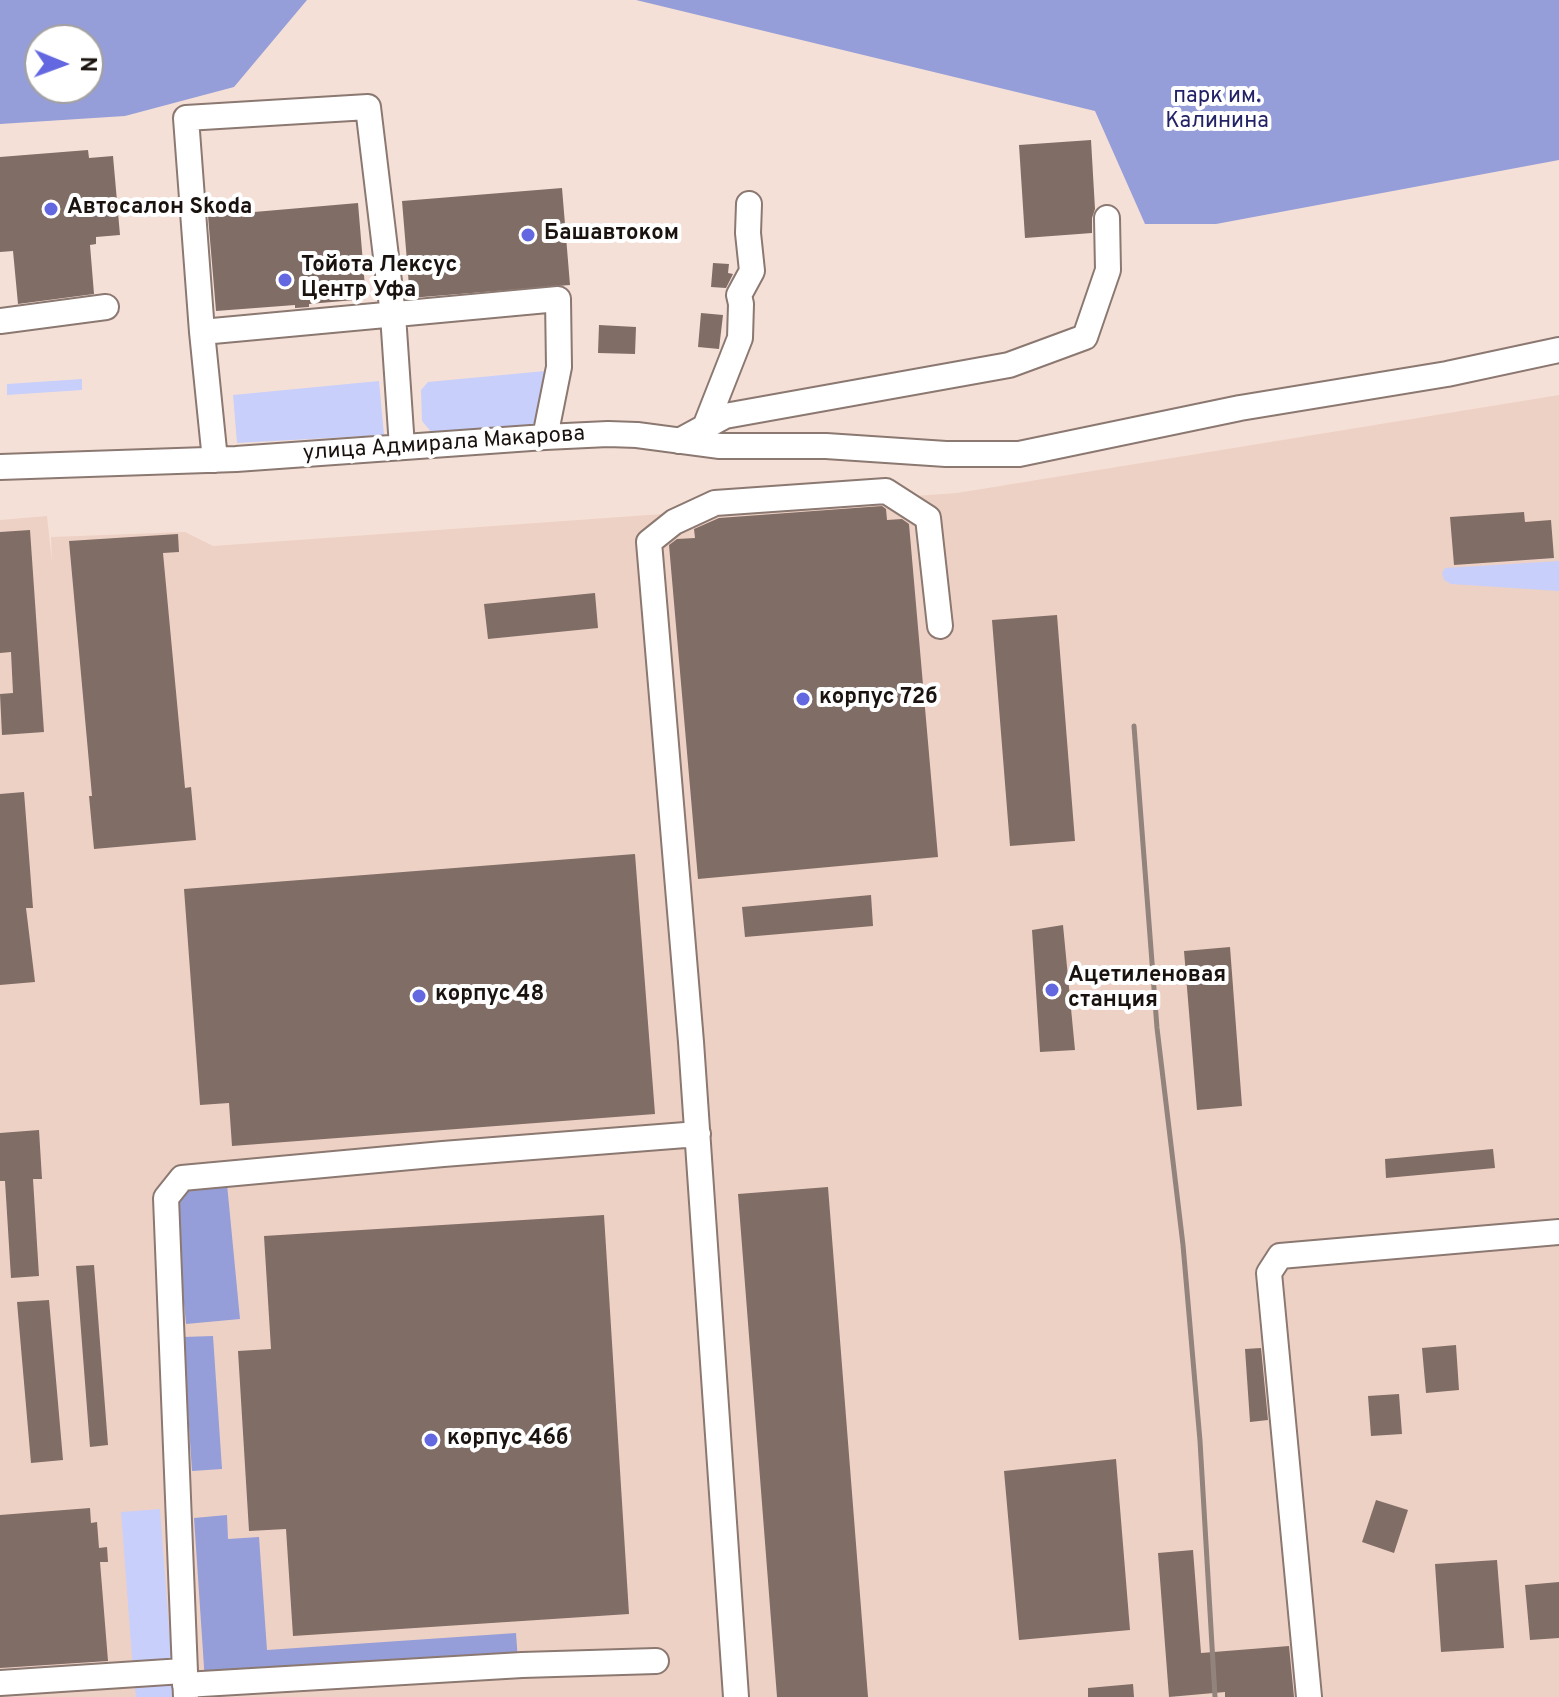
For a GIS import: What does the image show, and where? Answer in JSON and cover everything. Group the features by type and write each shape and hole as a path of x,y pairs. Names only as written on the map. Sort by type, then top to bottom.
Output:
{"street":[{"path":"215,460 186,118 368,107 393,315 402,447"},
{"path":"705,427 740,338 739,295 752,271 749,204"},
{"path":"679,441 725,416 1009,365 1085,337 1108,270 1107,218"},
{"path":"202,332 558,299 559,367 545,437"},
{"path":"0,321 106,307"},
{"name":"улица Адмирала Макарова","path":"0,467 215,460 608,434 720,446 826,446 946,454 1019,454 1240,408 1447,374 1559,350"},
{"path":"736,1697 698,1134 649,542 674,522 715,503 886,491 928,518 940,626"},
{"path":"185,1684 166,1198 182,1178 698,1134"},
{"path":"1309,1697 1269,1273 1280,1256 1559,1232"},
{"path":"0,1683 185,1684 522,1665 656,1661"}],"shaded area":[{"path":"545,371 552,384 539,423 534,426 432,433 422,421 421,390 428,382"},
{"path":"82,379 82,390 7,395 7,384"},
{"path":"379,381 384,435 237,443 233,395"},
{"path":"1559,395 1559,1697 0,1697 0,520 47,516 52,562 51,537 185,532 213,546 957,493"},
{"path":"1559,561 1559,591 1451,584 1444,580 1442,573 1445,568"},
{"path":"160,1509 172,1667 133,1670 121,1512"},
{"path":"176,1683 178,1697 136,1697 135,1688"}],"green space":[{"path":"0,0 307,0 234,87 125,116 0,124"},
{"name":"парк им. Калинина","path":"636,0 1559,0 1559,160 1216,224 1145,224 1095,111"},
{"path":"227,1184 240,1319 186,1324 174,1199 181,1188"},
{"path":"213,1336 222,1469 192,1471 183,1337"},
{"path":"227,1515 228,1539 259,1537 267,1650 516,1633 518,1661 205,1682 194,1518"}],"building":[{"path":"1091,140 1095,209 1092,233 1025,238 1019,145"},
{"path":"88,150 89,158 113,156 120,235 96,237 96,244 90,245 94,294 18,304 13,251 0,252 0,157"},
{"path":"562,188 570,285 410,298 402,201"},
{"path":"358,203 366,299 309,304 309,307 295,308 295,305 216,311 208,216"},
{"path":"713,263 729,264 728,273 733,274 726,288 711,287"},
{"path":"701,313 723,315 719,349 698,347"},
{"path":"599,325 636,327 635,354 598,353"},
{"name":"корпус 72б","path":"882,506 886,509 887,520 902,519 909,524 938,857 698,879 669,545 677,539 695,538 694,529 719,518"},
{"path":"1524,512 1525,522 1551,520 1554,558 1454,565 1450,517"},
{"path":"30,530 44,732 2,735 0,694 13,693 11,652 0,653 0,532"},
{"path":"178,534 179,552 163,553 185,788 191,787 196,840 94,849 69,541"},
{"path":"595,593 598,628 488,639 484,604"},
{"path":"1057,615 1075,841 1010,846 992,620"},
{"path":"24,792 33,908 26,908 35,982 0,985 0,794"},
{"name":"корпус 48","path":"635,854 655,1114 232,1146 229,1103 200,1105 184,889"},
{"path":"871,895 873,926 745,937 742,907"},
{"name":"Ацетиленовая станция","path":"1063,925 1075,1050 1040,1052 1032,930"},
{"path":"1230,947 1242,1106 1197,1110 1184,951"},
{"path":"39,1130 42,1179 33,1179 39,1276 11,1278 5,1181 0,1181 0,1133"},
{"path":"1493,1149 1495,1168 1386,1178 1385,1159"},
{"path":"828,1187 868,1697 777,1697 738,1194"},
{"name":"корпус 46б","path":"604,1215 629,1614 293,1636 286,1529 249,1531 238,1351 271,1349 264,1236"},
{"path":"94,1265 108,1445 90,1447 76,1266"},
{"path":"49,1300 63,1460 31,1463 17,1302"},
{"path":"1456,1345 1459,1390 1426,1393 1422,1348"},
{"path":"1261,1348 1268,1420 1250,1422 1245,1349"},
{"path":"1399,1394 1402,1434 1371,1436 1368,1396"},
{"path":"1116,1459 1130,1630 1019,1640 1004,1471"},
{"path":"1376,1500 1408,1510 1394,1553 1362,1542"},
{"path":"90,1508 91,1523 97,1522 99,1548 107,1547 108,1562 100,1562 108,1661 0,1668 0,1515"},
{"path":"1193,1550 1201,1653 1289,1646 1294,1697 1225,1697 1225,1692 1169,1697 1158,1553"},
{"path":"1497,1560 1504,1648 1441,1652 1435,1564"},
{"path":"1559,1582 1559,1638 1530,1640 1525,1585"},
{"path":"1133,1684 1134,1697 1088,1697 1088,1688"}],"railway":[{"path":"1134,726 1157,1028 1183,1245 1200,1441 1215,1697"}],"place":[{"name":"Автосалон Skoda","path":"51,209"},
{"name":"Башавтоком","path":"528,235"},
{"name":"Тойота Лексус Центр Уфа","path":"285,280"},
{"name":"корпус 72б","path":"803,699"},
{"name":"Ацетиленовая станция","path":"1052,990"},
{"name":"корпус 48","path":"419,996"},
{"name":"корпус 46б","path":"431,1440"}]}
